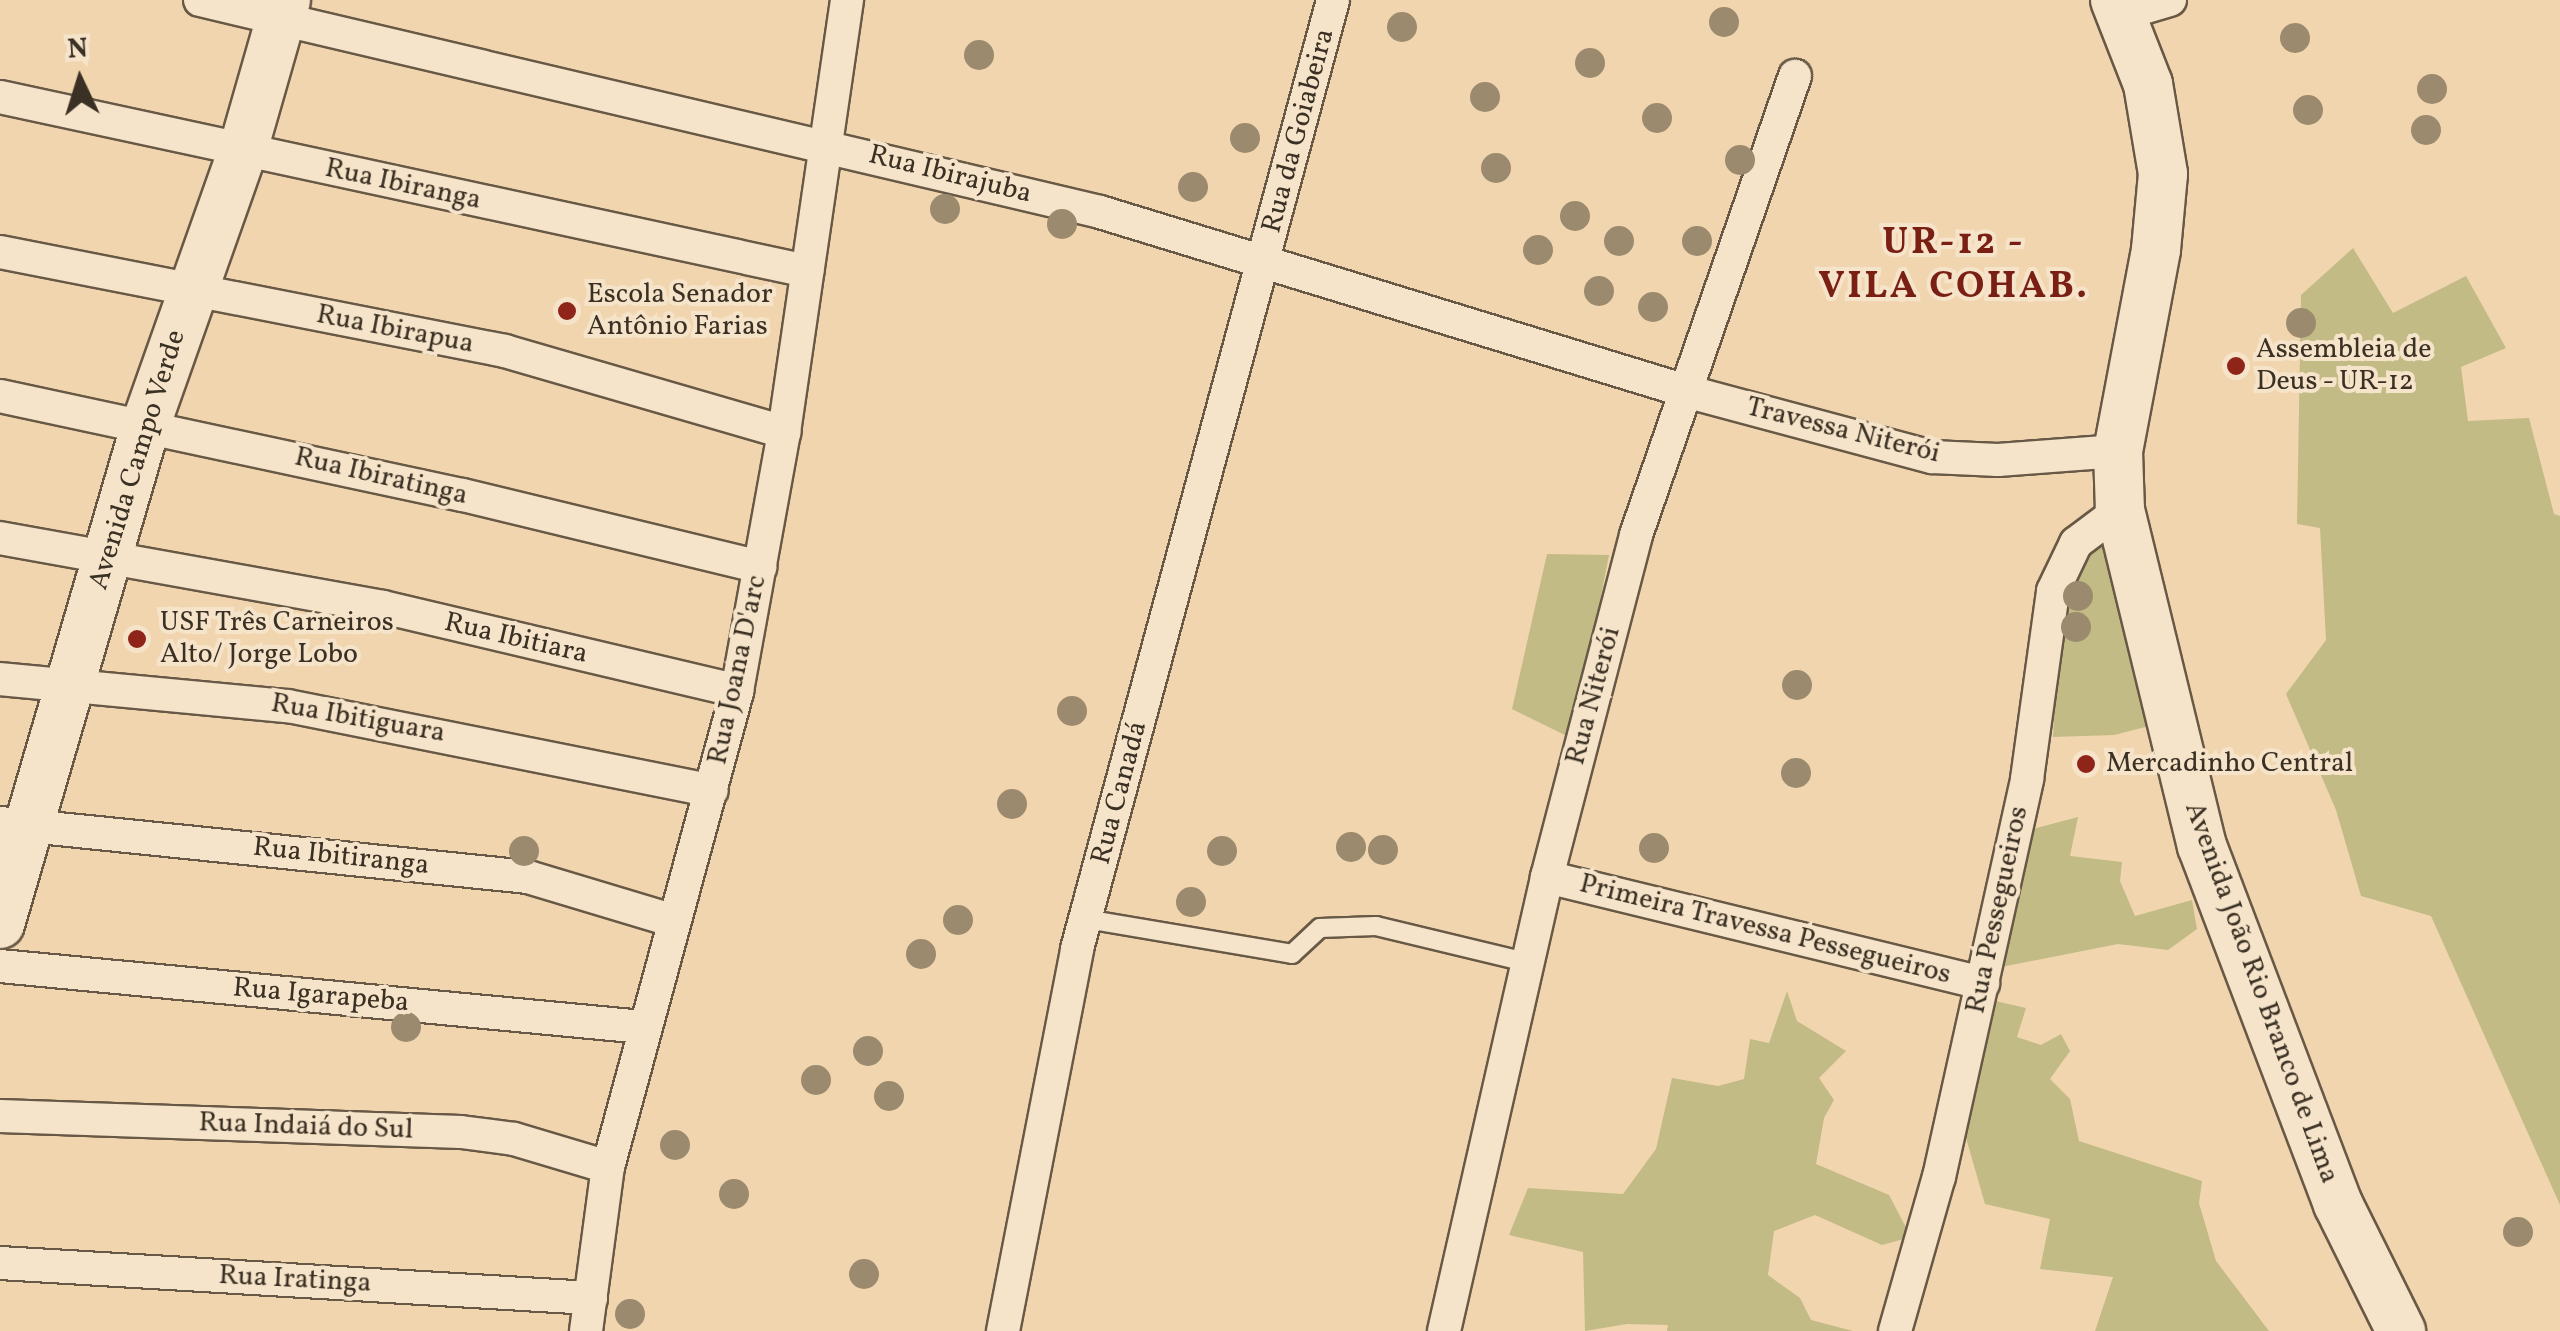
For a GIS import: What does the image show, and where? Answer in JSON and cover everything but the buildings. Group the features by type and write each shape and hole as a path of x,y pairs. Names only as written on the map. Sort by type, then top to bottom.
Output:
{"main road":[{"name":"Avenida João Rio Branco de Lima","path":"2119,7 2151,98 2163,174 2156,250 2118,451 2120,510 2202,846 2338,1204 2401,1331"},
{"name":"Avenida Campo Verde","path":"0,924 14,824 72,684 146,424 243,150 283,9"}],"street":[{"name":"Rua Ibirajuba","path":"200,0 283,9 828,144 1264,262 1689,392"},
{"name":"Rua Joana D'arc","path":"591,1322 608,1167 737,692 784,432 847,0"},
{"name":"Rua da Goiabeira","path":"1264,262 1333,0"},
{"path":"2119,7 2170,0"},
{"name":"Rua Niterói","path":"1444,1331 1546,878 1636,535 1796,76"},
{"name":"Rua Ibiranga","path":"0,96 807,271"},
{"name":"Rua Ibirapua","path":"0,252 505,352 784,432"},
{"name":"Rua Canadá","path":"1003,1331 1086,919 1264,262"},
{"name":"Travessa Niterói","path":"1689,392 1932,457 1998,460 2118,451"},
{"name":"Rua Ibiratinga","path":"0,396 146,424 760,567"},
{"name":"Rua Pessegueiros","path":"1895,1331 1983,983 2027,779 2053,591 2076,543 2120,510"},
{"name":"Rua Ibitiara","path":"0,538 383,607 737,692"},
{"name":"Rua Ibitiguara","path":"0,679 288,706 712,791"},
{"name":"Rua Ibitiranga","path":"14,824 528,876 675,921"},
{"name":"Primeira Travessa Pessegueiros","path":"1546,878 1983,983"},
{"name":"Rua Igarapeba","path":"0,966 643,1027"},
{"name":"Rua Indaiá do Sul","path":"0,1116 461,1132 514,1139 608,1167"},
{"name":"Rua Iratinga","path":"0,1263 591,1322"}],"lane":[{"path":"1086,919 1292,954 1320,928 1376,926 1526,962"}],"shaded area":[{"path":"2353,248 2393,313 2466,276 2506,348 2461,367 2468,421 2529,418 2554,514 2560,516 2560,1205 2431,916 2361,896 2336,810 2286,694 2326,640 2320,528 2297,524 2301,295"},
{"path":"2120,514 2161,723 2114,735 2053,737 2061,580"},
{"path":"1547,554 1609,555 1573,739 1512,709"},
{"path":"2078,817 2070,856 2122,862 2120,881 2135,916 2192,900 2197,929 2168,950 2118,944 2001,967 2029,830"},
{"path":"1787,991 1797,1021 1846,1051 1819,1078 1834,1100 1824,1118 1816,1164 1889,1195 1911,1237 1882,1245 1815,1215 1774,1231 1768,1275 1800,1298 1811,1320 1853,1331 1667,1331 1668,1325 1627,1324 1585,1331 1583,1252 1509,1235 1528,1188 1623,1194 1656,1149 1672,1078 1718,1086 1744,1079 1750,1039 1769,1043"},
{"path":"1991,1000 2026,1008 2017,1037 2041,1045 2061,1034 2070,1051 2050,1079 2070,1099 2079,1141 2202,1181 2199,1203 2216,1261 2269,1331 2095,1331 2113,1277 2040,1269 2050,1219 1985,1204 1962,1124"}],"place":[{"name":"Escola Senador Antônio Farias","path":"567,311"},
{"name":"Assembleia de Deus - UR-12","path":"2236,366"},
{"name":"USF Três Carneiros Alto/ Jorge Lobo","path":"137,639"},
{"name":"Mercadinho Central","path":"2086,764"}],"district":[{"name":"UR-12 - VILA COHAB.","path":"1954,266"}]}
